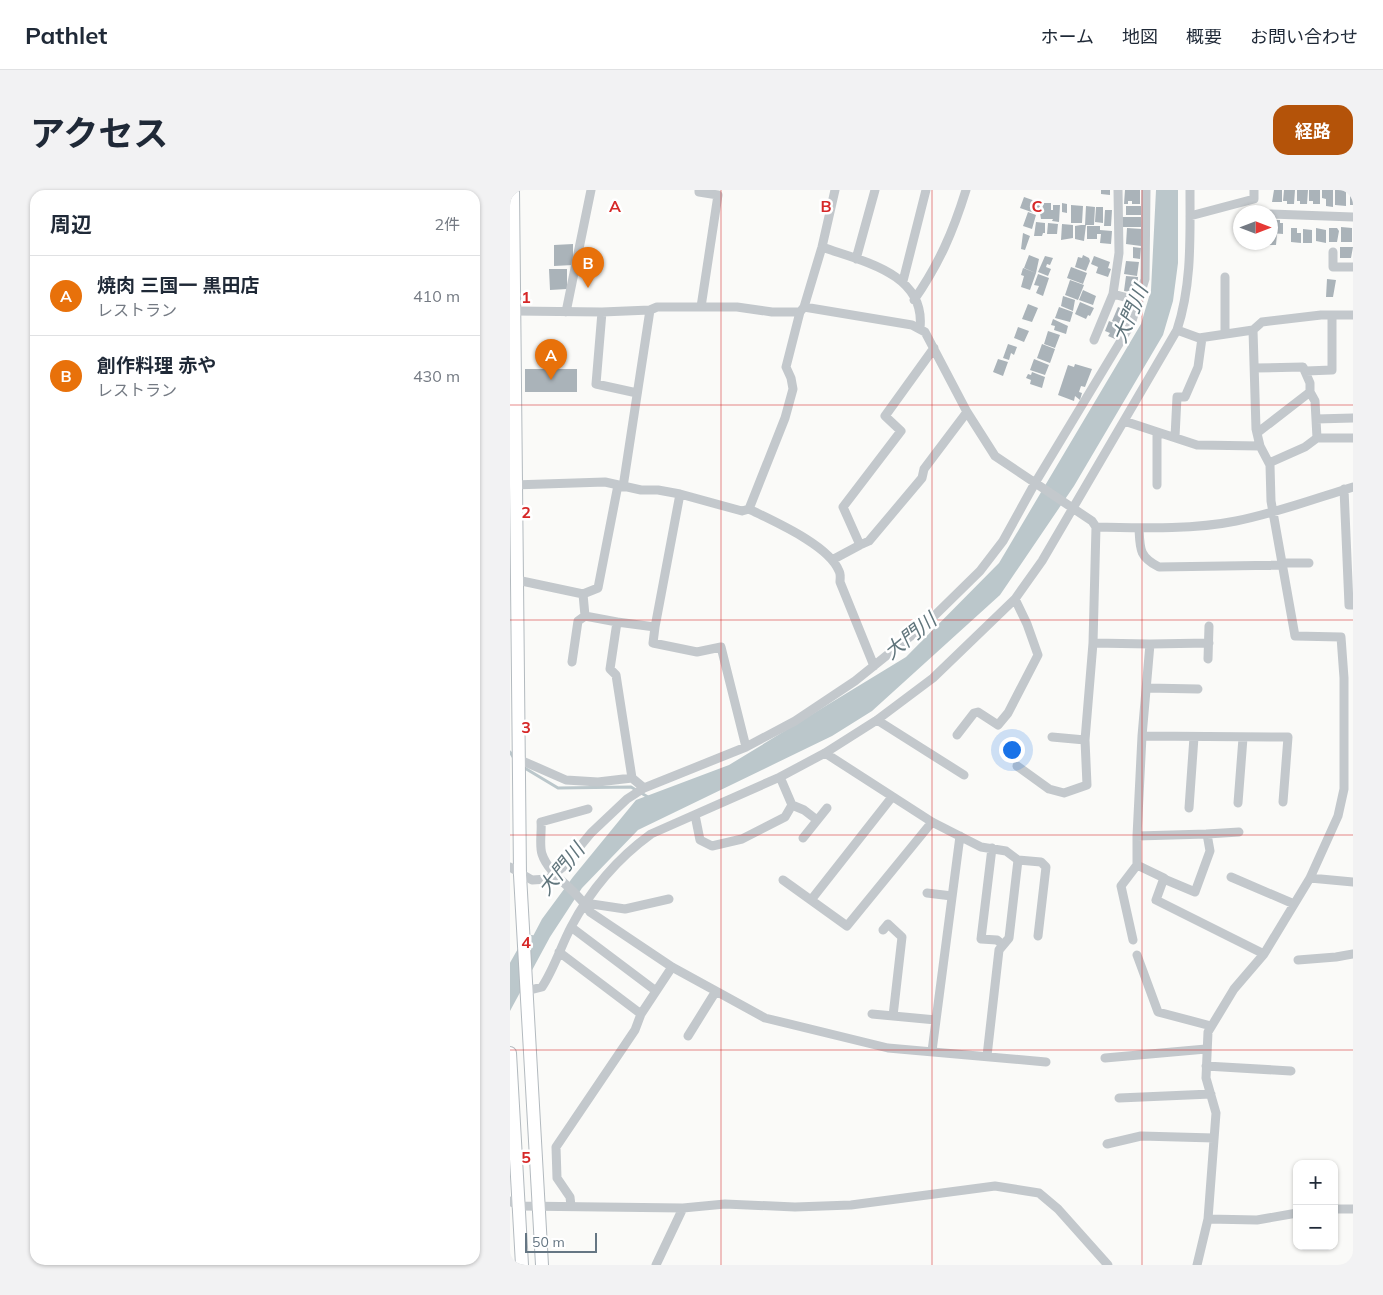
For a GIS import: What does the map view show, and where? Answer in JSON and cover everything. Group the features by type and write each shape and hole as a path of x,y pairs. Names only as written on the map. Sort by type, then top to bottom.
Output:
{"street":[{"path":"513,190 513,485 517,580 514,672 518,759 515,871 526,991 542,1265"},
{"path":"566,312 591,190"},
{"path":"699,190 699,192 718,195 701,307"},
{"path":"750,509 785,418 793,389 786,367 822,247 835,190"},
{"path":"856,259 875,190"},
{"path":"903,281 926,190"},
{"path":"914,300 938,266 966,190"},
{"path":"1094,340 1113,294 1119,253 1118,190"},
{"path":"515,871 532,880 558,876 591,833 627,799 644,788 746,747 795,721 874,666 927,623 980,572 1003,541 1131,324 1145,279 1146,190"},
{"path":"526,991 542,987 584,902 633,846 651,834 780,777 825,753 877,720 933,678 1015,599 1042,561 1071,507 1177,330 1185,305 1190,277 1190,190"},
{"path":"1190,216 1254,200 1254,190"},
{"path":"1278,214 1353,216"},
{"path":"822,247 878,267 903,281 914,300 921,318 920,328"},
{"path":"1333,252 1333,267 1353,266"},
{"path":"1225,277 1225,334"},
{"path":"1113,294 1139,301"},
{"path":"512,312 602,312 650,310 657,307 802,309 920,328 925,332 967,412 994,456 1092,521 1096,527 1093,643 1085,740 1087,785 1064,793 1049,789 1018,766"},
{"path":"517,580 583,594 598,588 621,486 650,310"},
{"path":"602,312 596,384 637,393"},
{"path":"1177,330 1202,338 1253,330 1262,322 1332,315 1353,315"},
{"path":"1306,371 1332,370 1332,315"},
{"path":"1197,1265 1208,1219 1216,1113 1206,1078 1208,1032 1234,989 1264,954 1310,878 1349,789 1348,678 1341,637 1295,636 1291,603 1281,564 1273,513 1269,463 1260,446 1257,433 1253,330"},
{"path":"1175,438 1177,397 1185,397 1198,367 1202,338"},
{"path":"860,545 843,507 901,432 884,416 934,348"},
{"path":"1255,368 1303,367 1310,383 1310,392 1315,401 1317,438"},
{"path":"1257,433 1310,392"},
{"path":"832,560 869,542 922,478 924,469 967,412"},
{"path":"1316,418 1353,418"},
{"path":"1124,421 1197,444 1260,446"},
{"path":"1157,432 1157,485"},
{"path":"1269,463 1305,447 1317,438 1353,438"},
{"path":"513,485 605,482 680,494 742,510 750,509 778,523 821,550 840,571 840,582 874,666"},
{"path":"1096,527 1185,527 1235,522 1273,513 1349,488 1349,605 1353,605"},
{"path":"680,494 653,643 697,652 721,647 746,747"},
{"path":"1139,528 1140,550 1148,562 1159,567 1309,563"},
{"path":"583,594 585,616"},
{"path":"957,735 974,713 978,712 998,725 1008,713 1038,655 1027,624 1015,599"},
{"path":"572,662 578,621 585,616 656,627"},
{"path":"617,622 610,669 616,675 632,778 644,788"},
{"path":"1208,659 1209,626"},
{"path":"1093,643 1209,643"},
{"path":"1133,940 1121,886 1137,865 1136,836 1150,644"},
{"path":"1147,688 1198,689"},
{"path":"877,720 964,775"},
{"path":"1142,736 1288,737 1284,802"},
{"path":"1052,737 1085,740"},
{"path":"1188,808 1194,737"},
{"path":"1238,804 1243,738"},
{"path":"825,753 932,822 980,846 1006,851 1018,860 1041,862 1046,867 1038,936"},
{"path":"518,759 566,780 598,782 632,778"},
{"path":"780,777 792,805 804,810 817,820"},
{"path":"811,900 892,797"},
{"path":"695,815 700,840 712,846 742,839 785,818 792,805"},
{"path":"803,838 827,808"},
{"path":"588,809 542,822 542,854 558,876 584,902 590,912 672,967 765,1018 888,1048 1046,1062"},
{"path":"783,880 847,926 932,822"},
{"path":"1136,836 1239,832"},
{"path":"1137,865 1195,892 1210,850 1207,834"},
{"path":"932,1051 960,836"},
{"path":"992,848 980,939 997,940 1003,945"},
{"path":"987,1056 999,950 1008,938 1018,860"},
{"path":"1231,877 1294,904"},
{"path":"1310,878 1353,882"},
{"path":"1164,879 1156,900 1264,954"},
{"path":"927,893 952,896"},
{"path":"584,902 626,908 670,899"},
{"path":"883,930 888,924 902,937 893,1016"},
{"path":"571,927 656,991"},
{"path":"559,952 641,1014"},
{"path":"1298,960 1353,954"},
{"path":"1137,955 1158,1012 1211,1026"},
{"path":"571,1206 570,1198 557,1178 556,1147 635,1030 641,1014 672,967"},
{"path":"688,1036 716,991"},
{"path":"872,1014 936,1020"},
{"path":"1105,1058 1206,1049"},
{"path":"510,1053 514,1204 522,1265"},
{"path":"1206,1066 1290,1071"},
{"path":"1119,1098 1211,1094"},
{"path":"1107,1144 1140,1136 1214,1138"},
{"path":"514,1204 683,1208 725,1204 795,1207 851,1204 995,1186 1032,1190 1039,1193 1058,1209 1108,1265"},
{"path":"656,1265 683,1208"},
{"path":"1338,1208 1353,1209"},
{"path":"1208,1219 1258,1220 1293,1214"}],"shaded area":[{"path":"1156,190 1178,190 1178,263 1173,301 1163,335 1074,486 1000,595 872,711 832,736 638,830 582,888 550,937 510,1011 510,980 542,919 573,877 636,800 729,765 906,657 999,563 1141,324 1151,290"}],"building":[{"path":"1101,190 1110,190 1110,195 1101,194"},
{"path":"1125,190 1140,190 1140,204 1132,204 1132,201 1128,201 1128,204 1124,204"},
{"path":"1274,190 1282,190 1282,202 1272,202"},
{"path":"1284,190 1295,190 1294,204 1287,204 1287,201 1283,201"},
{"path":"1297,190 1308,190 1307,204 1300,204 1300,201 1297,201"},
{"path":"1309,190 1320,190 1320,204 1313,204 1313,201 1309,201"},
{"path":"1322,190 1333,190 1333,207 1326,206 1326,199 1322,198"},
{"path":"1335,190 1346,190 1346,206 1335,205"},
{"path":"1350,191 1353,191 1353,205 1350,205"},
{"path":"1024,197 1041,203 1037,214 1020,208"},
{"path":"1044,203 1051,203 1051,210 1053,210 1053,205 1060,205 1059,222 1052,221 1053,219 1041,219 1040,213"},
{"path":"1062,203 1067,204 1067,213 1062,212"},
{"path":"1071,205 1083,206 1082,223 1071,223"},
{"path":"1086,206 1095,207 1094,225 1085,225"},
{"path":"1126,206 1141,206 1141,215 1126,215"},
{"path":"1096,207 1103,207 1103,223 1095,222"},
{"path":"1105,210 1112,210 1111,226 1104,226"},
{"path":"1028,212 1036,215 1032,229 1023,226"},
{"path":"1122,217 1141,217 1141,227 1122,227"},
{"path":"1278,220 1280,220 1280,223 1283,223 1283,234 1278,234"},
{"path":"1036,222 1045,223 1045,233 1042,236 1034,236"},
{"path":"1048,223 1058,224 1057,234 1047,234"},
{"path":"1062,224 1073,225 1073,238 1061,240"},
{"path":"1086,225 1084,241 1075,239 1075,226"},
{"path":"1087,226 1100,226 1100,230 1112,231 1111,244 1100,243 1101,234 1097,234 1097,239 1087,239"},
{"path":"1341,227 1352,228 1352,242 1341,242"},
{"path":"1127,228 1142,229 1141,246 1126,244"},
{"path":"1291,228 1297,228 1297,233 1301,233 1301,243 1291,242"},
{"path":"1316,228 1326,230 1326,243 1316,241"},
{"path":"1329,228 1337,228 1339,231 1337,242 1329,242"},
{"path":"1303,229 1312,230 1312,243 1303,243"},
{"path":"1023,233 1030,236 1025,250 1021,249"},
{"path":"573,244 573,265 554,266 554,245"},
{"path":"1133,247 1141,248 1140,259 1133,258"},
{"path":"1340,247 1353,247 1351,258 1340,258"},
{"path":"1029,255 1039,259 1036,273 1024,268"},
{"path":"1083,255 1089,258 1090,261 1086,271 1075,267 1078,257 1082,258"},
{"path":"1045,256 1053,258 1050,265 1047,264 1046,267 1051,269 1048,276 1038,272"},
{"path":"1094,256 1110,262 1108,268 1111,269 1108,277 1096,273 1098,267 1091,264"},
{"path":"1126,261 1139,262 1137,276 1124,274"},
{"path":"1071,267 1087,273 1083,284 1067,278"},
{"path":"1023,268 1036,273 1030,290 1021,287 1024,276 1021,275"},
{"path":"549,269 567,269 567,289 550,290"},
{"path":"1038,274 1049,278 1043,296 1036,293 1039,286 1034,285"},
{"path":"1126,276 1138,277 1137,293 1124,291"},
{"path":"1327,279 1336,280 1333,297 1326,297"},
{"path":"1070,280 1084,285 1078,300 1065,295"},
{"path":"1083,290 1096,296 1093,305 1079,300"},
{"path":"1063,296 1075,300 1073,311 1061,306"},
{"path":"1080,302 1094,308 1086,319 1075,314"},
{"path":"1028,304 1038,308 1032,322 1022,319"},
{"path":"1059,307 1073,312 1070,322 1055,318"},
{"path":"1118,307 1129,312 1123,326 1112,321"},
{"path":"1053,319 1068,326 1066,334 1054,330 1055,326 1051,325"},
{"path":"1109,321 1120,326 1115,339 1108,336 1110,333 1105,331"},
{"path":"1018,327 1029,331 1024,342 1014,338"},
{"path":"1048,331 1060,335 1055,348 1044,344"},
{"path":"1008,344 1017,347 1014,355 1011,353 1009,360 1003,358"},
{"path":"1042,344 1055,349 1050,363 1037,358"},
{"path":"998,359 1008,362 1003,376 993,372"},
{"path":"1034,359 1049,365 1045,375 1030,370"},
{"path":"1075,364 1092,369 1085,387 1081,386 1079,392 1082,393 1080,400 1075,396 1074,401 1058,395 1068,365 1074,367"},
{"path":"525,369 577,369 577,392 525,392"},
{"path":"1032,372 1045,377 1042,388 1030,384 1031,380 1026,378"}],"waterway":[{"path":"510,752 515,760"},
{"path":"523,767 558,788 631,787 648,797"},
{"name":"大門川","path":"510,981 531,944"}],"place":[{"name":"創作料理 赤や","path":"588,288"},
{"name":"焼肉 三国一 黒田店","path":"551,380"}]}
